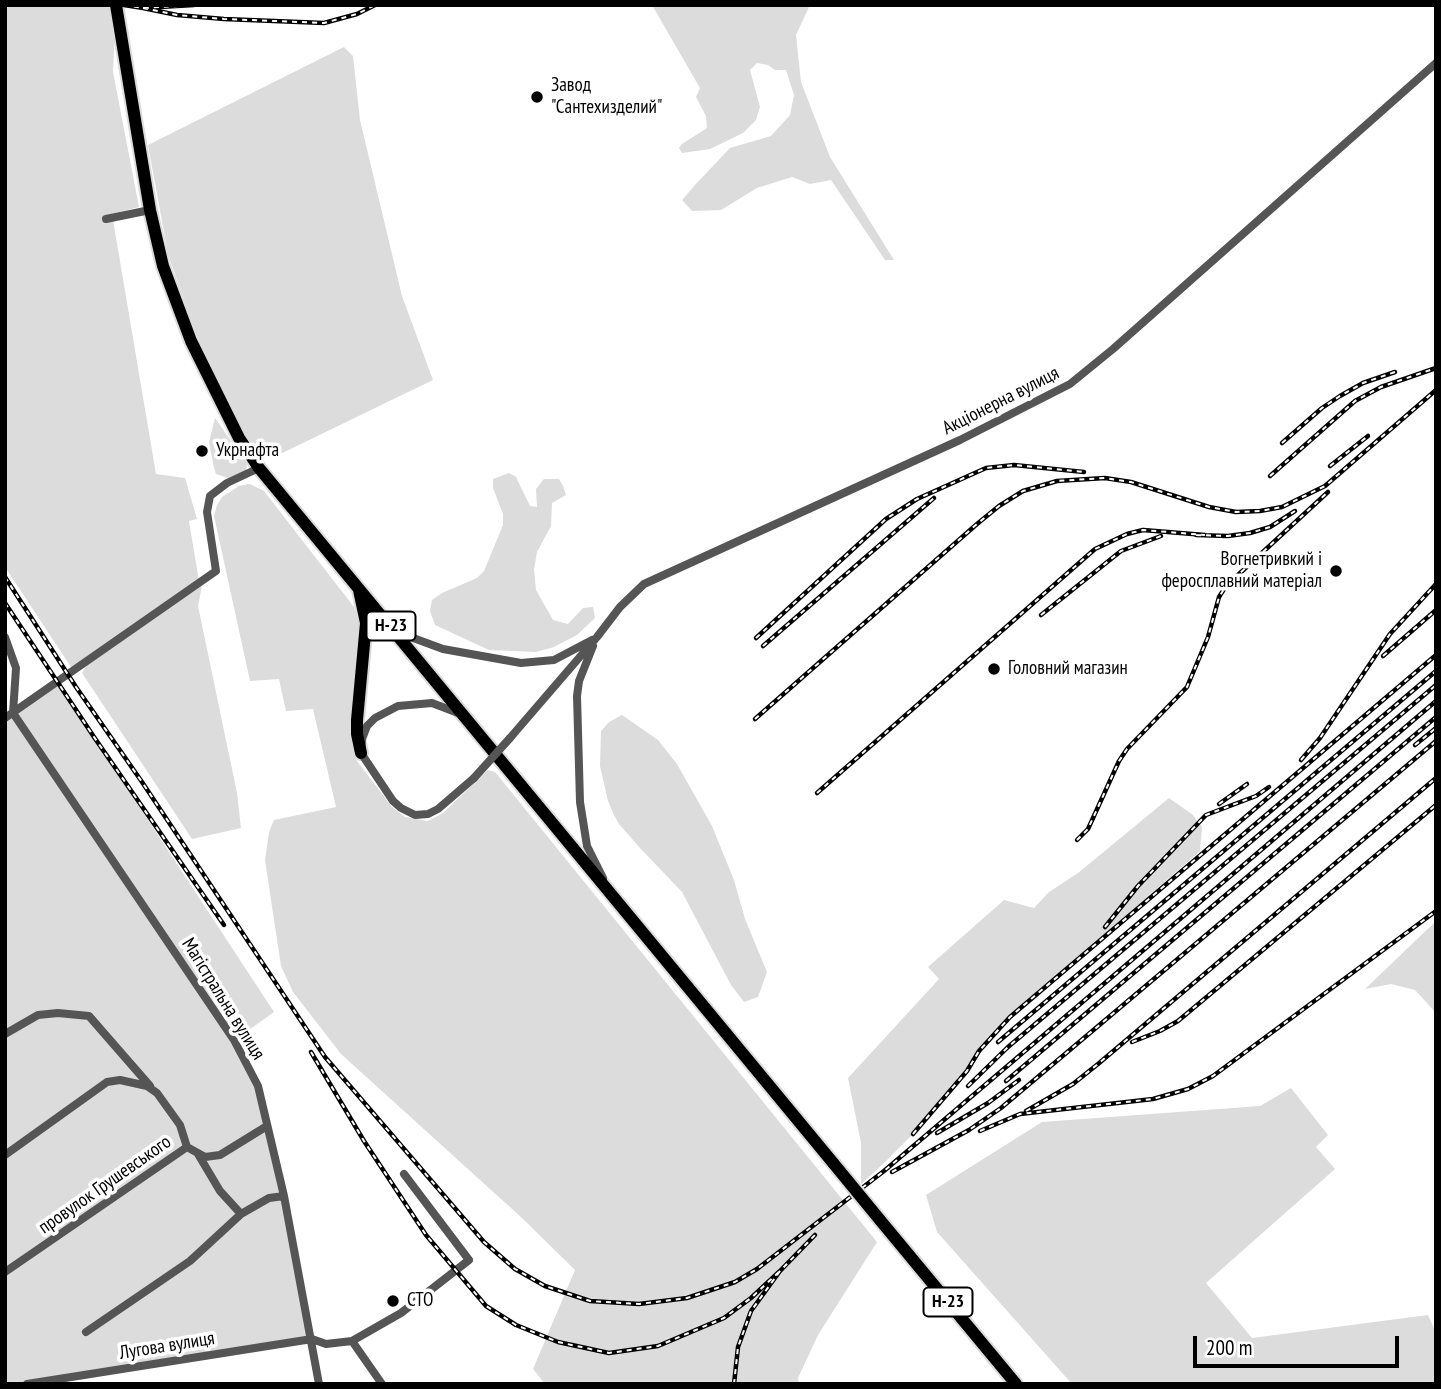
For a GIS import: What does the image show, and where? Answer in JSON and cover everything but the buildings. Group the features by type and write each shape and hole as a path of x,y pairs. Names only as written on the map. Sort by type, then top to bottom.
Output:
{"main road":[{"name":"Н-23","path":"116,5 150,210 163,266 191,341 229,422 259,468 1016,1384"},
{"path":"358,586 366,623 357,734 361,753"}],"street":[{"name":"Акціонерна вулиця","path":"361,753 393,801 401,808 418,815 438,809 474,778 631,596 655,578 960,440 1070,384 1114,349 1436,63"},
{"path":"106,219 150,210"},
{"path":"9,716 216,571 207,512 210,496 227,482 259,468"},
{"path":"396,632 443,649 521,663 554,660 597,637"},
{"path":"5,637 16,668 9,716"},
{"path":"597,637 584,667 577,696 580,802 587,846 615,898"},
{"path":"361,753 367,726 375,718 398,706 432,703 452,709 466,718"},
{"name":"Магістральна вулиця","path":"9,716 234,1040 258,1086 284,1196 319,1384"},
{"path":"5,1034 18,1024 38,1015 58,1013 89,1016 180,1125 187,1147 205,1157 220,1155 267,1126"},
{"path":"5,1155 107,1082 134,1082 147,1086 156,1093"},
{"name":"провулок Грушевського","path":"5,1272 187,1147"},
{"path":"197,1153 220,1191 241,1214"},
{"path":"382,1384 352,1341 401,1313 469,1260 404,1174"},
{"name":"Лугова вулиця","path":"86,1332 190,1261 241,1214 269,1198 284,1196"},
{"name":"Лугова вулиця","path":"27,1384 312,1339 326,1344 352,1341"}],"shaded area":[{"path":"5,5 116,5 113,72 139,207 112,214 156,474 185,478 197,519 189,521 199,581 73,670 5,567"},
{"path":"652,5 810,5 796,35 801,82 830,157 894,260 885,260 831,180 810,184 792,177 757,188 721,210 692,211 682,200 695,185 730,148 771,136 790,115 794,95 786,70 775,70 768,65 757,63 750,70 760,107 756,120 743,133 710,149 682,153 679,148 682,144 707,128 706,116 696,97 700,88"},
{"path":"344,47 353,56 360,120 402,296 433,380 268,458 259,452 245,435 195,331 168,254 148,145"},
{"path":"215,418 247,464 246,471 228,478 216,474 209,442"},
{"path":"509,473 516,477 530,506 537,507 536,489 544,479 559,479 566,495 552,503 551,526 537,552 534,569 536,590 553,620 568,624 583,608 593,607 595,618 577,635 554,647 536,652 489,650 435,625 430,611 432,600 477,578 484,571 503,525 503,514 493,488 493,479"},
{"path":"250,484 264,491 354,607 360,626 350,726 352,747 357,761 392,807 405,817 428,821 443,813 488,770 495,772 877,1242 818,1335 798,1378 799,1384 545,1384 533,1369 575,1270 522,1218 341,1054 293,992 281,966 265,860 269,832 274,820 336,807 313,709 286,711 279,679 250,681 214,516 222,497 239,486"},
{"path":"202,586 198,606 237,793 241,828 192,839 82,673 89,661"},
{"path":"57,681 274,1012 235,1040 258,1086 312,1339 27,1384 5,1384 5,718"},
{"path":"622,715 658,740 677,764 712,826 767,972 758,997 744,1002 731,985 682,892 640,848 614,815 600,766 601,731 609,722"},
{"path":"1169,798 1193,815 1202,827 1200,851 1010,1017 979,1051 967,1071 923,1124 861,1184 861,1143 848,1078 939,979 928,967 1004,900 1034,908 1049,892 1078,873"},
{"path":"1436,921 1436,1013 1415,990 1391,984 1365,989"},
{"path":"1291,1088 1328,1135 1316,1147 1335,1169 1206,1283 1252,1338 1428,1315 1436,1333 1436,1384 1072,1384 937,1232 926,1195 1042,1122 1260,1106"}],"railway":[{"path":"124,5 143,8 194,5"},
{"path":"143,8 177,15 224,19 324,23 357,14 375,5"},
{"path":"1270,476 1355,401 1381,387 1436,368"},
{"path":"1282,443 1340,396 1363,383 1395,372"},
{"path":"755,719 977,524 1023,491 1057,481 1105,478 1131,482 1209,507 1236,512 1282,507 1325,486 1436,390"},
{"path":"1330,466 1368,436"},
{"path":"756,638 886,519 917,499 986,468 1014,465 1084,472"},
{"path":"1077,840 1088,829 1127,749 1187,687 1208,637 1219,597 1226,586 1328,492"},
{"path":"763,646 934,498"},
{"path":"1196,535 1228,536 1250,533 1270,527 1295,511"},
{"path":"817,793 1095,549 1127,534 1143,530 1205,535"},
{"path":"1041,615 1121,551 1161,536"},
{"path":"5,577 325,1057 484,1242 515,1269 545,1286 590,1301 639,1304 687,1298 735,1282 757,1269 884,1171 1436,701"},
{"path":"1301,760 1320,738 1390,634 1436,584"},
{"path":"5,603 224,925"},
{"path":"1383,656 1436,610"},
{"path":"913,1134 967,1071 979,1051 1010,1017 1436,655"},
{"path":"998,1042 1436,671"},
{"path":"968,1086 1008,1047 1436,685"},
{"path":"1006,1081 1436,717"},
{"path":"1415,745 1436,728"},
{"path":"892,1172 969,1130 1001,1108 1436,741"},
{"path":"1026,1111 1073,1084 1098,1064 1436,778"},
{"path":"1219,804 1247,784"},
{"path":"1105,927 1138,886 1206,815 1256,796 1269,787"},
{"path":"1132,1042 1178,1021 1436,805"},
{"path":"980,1131 1020,1114 1153,1099 1188,1089 1213,1076 1436,911"},
{"path":"311,1052 364,1141 426,1235 486,1306 516,1325 558,1342 609,1353 658,1346 724,1318 780,1271"},
{"path":"937,1133 988,1103 1019,1080"},
{"path":"734,1384 738,1347 751,1311 780,1271 815,1235"}],"place":[{"name":"Завод \"Сантехизделий\"","path":"537,97"},
{"name":"Укрнафта","path":"202,451"},
{"name":"Вогнетривкий і феросплавний матеріал","path":"1336,571"},
{"name":"Головний магазин","path":"994,669"},
{"name":"СТО","path":"393,1301"}]}
